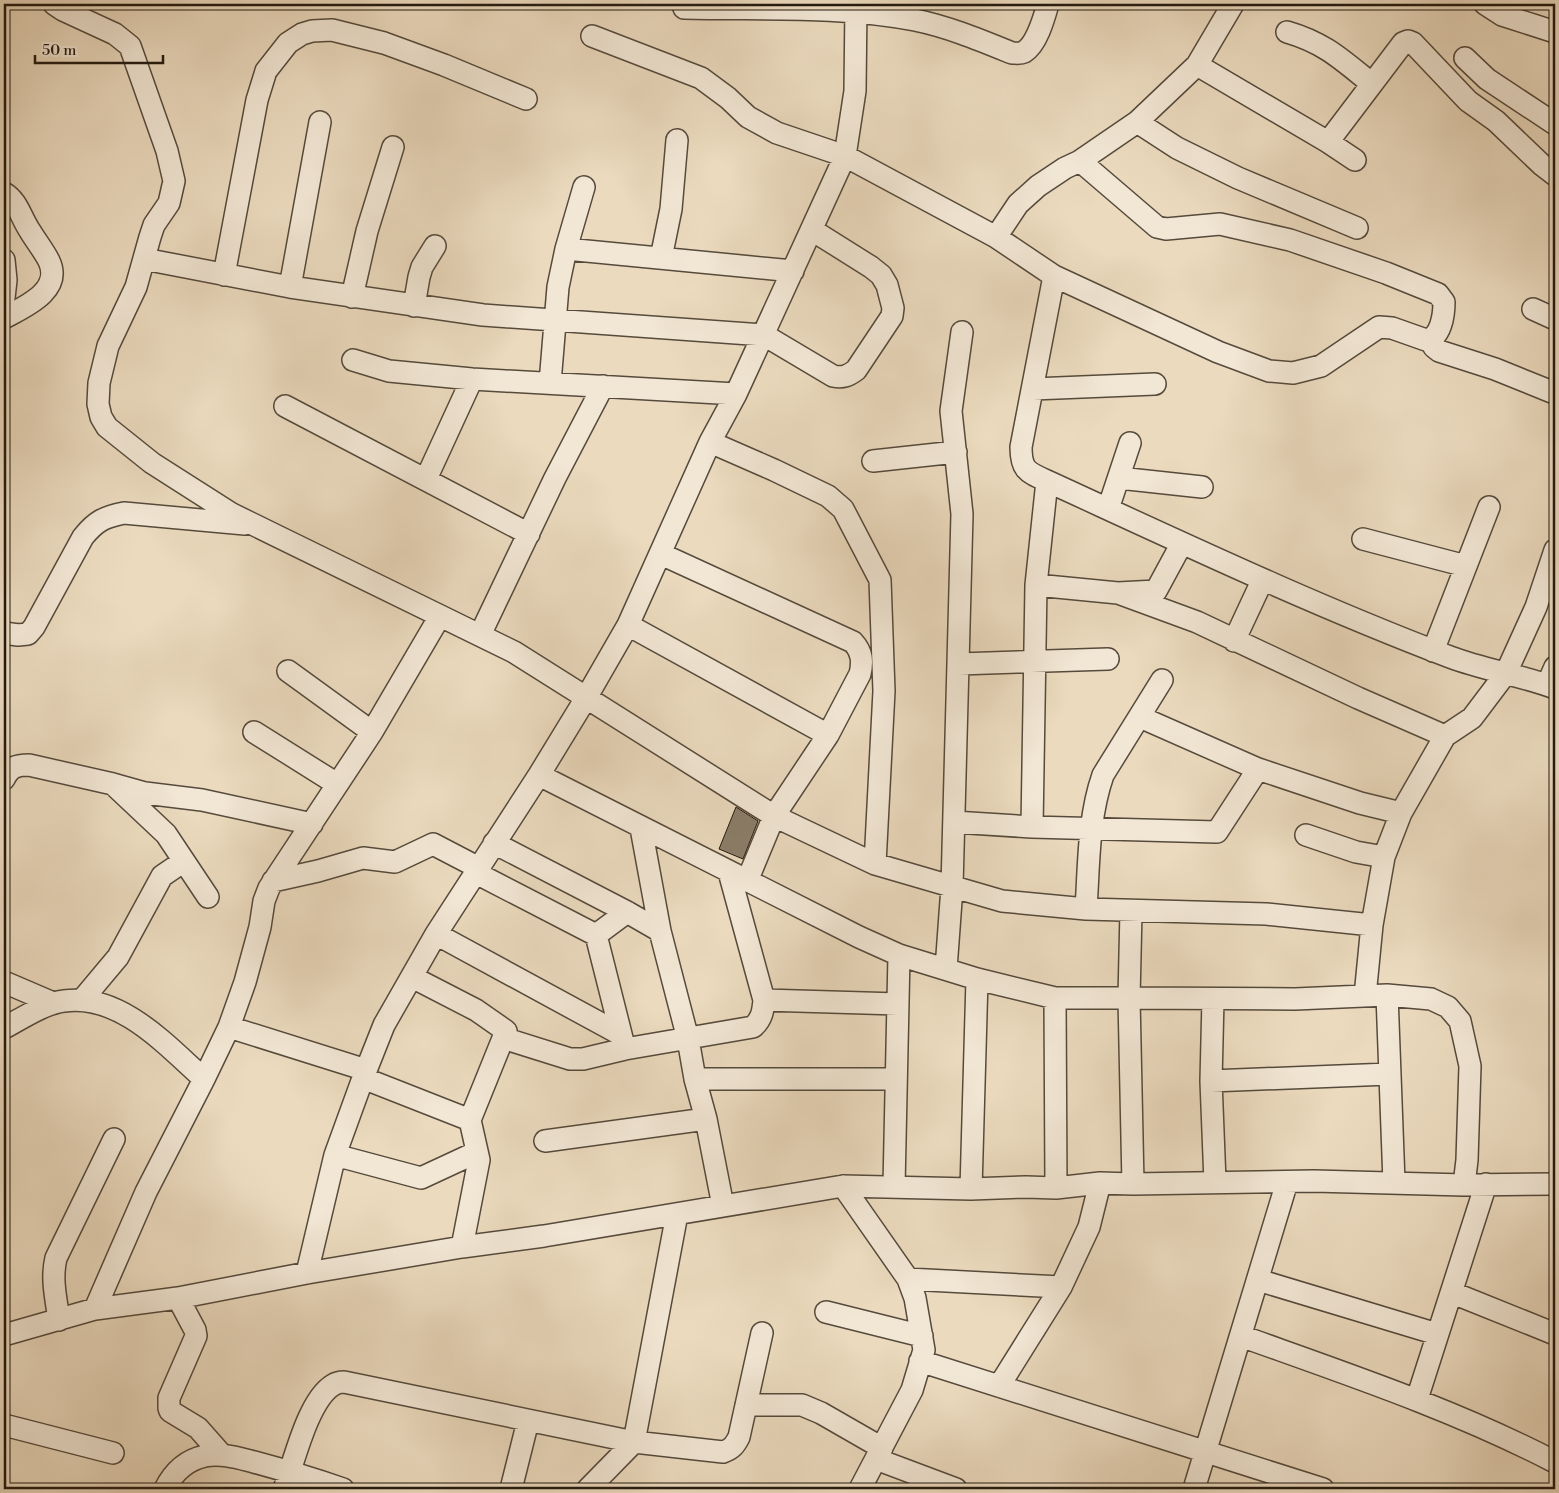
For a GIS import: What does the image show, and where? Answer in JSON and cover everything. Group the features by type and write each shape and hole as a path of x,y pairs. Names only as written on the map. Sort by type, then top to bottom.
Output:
{"street":[{"path":"54,4 116,34 130,46 167,150 174,181 169,203 154,225 136,287 108,346 98,383 100,417 107,427 152,463 232,514 514,652 774,816 875,864 1002,901 1086,909 1266,914 1372,925"},
{"path":"684,8 856,8 916,20 961,32 1012,53 1020,54 1025,52 1030,46 1039,31 1048,4"},
{"path":"996,237 1018,204 1038,186 1137,122 1198,65 1232,4"},
{"path":"1485,4 1502,15 1555,32"},
{"path":"307,1273 335,1155 384,1025 436,934 539,775 628,625 710,442 736,394 764,335 845,156 855,91 856,8"},
{"path":"224,275 257,100 266,71 288,43 302,34 312,31 332,30 384,44 444,65 526,99"},
{"path":"1286,32 1307,38 1328,49 1372,84"},
{"path":"592,36 702,78 728,98 748,117 777,134 845,156 996,237 1054,276 1218,352 1269,371 1293,373 1321,366 1379,327 1392,328 1426,340 1438,332 1444,307 1444,302 1438,294 1386,273 1290,240 1220,224 1166,229 1157,227 1080,160"},
{"path":"1328,142 1403,43 1408,41 1468,101 1496,121 1555,175"},
{"path":"1465,58 1487,79 1555,124"},
{"path":"1198,65 1355,160"},
{"path":"290,287 320,122"},
{"path":"1137,122 1177,148 1238,178 1357,228"},
{"path":"661,258 671,210 677,140"},
{"path":"352,297 367,231 393,147"},
{"path":"550,383 558,286 566,249 584,187"},
{"path":"4,193 11,198 49,261 52,269 52,279 41,296 4,318"},
{"path":"144,259 290,287 483,315 764,335 833,376 842,378 849,376 856,370 892,316 893,308 887,285 881,276 871,267 812,230"},
{"path":"414,306 422,267 435,246"},
{"path":"566,249 793,271"},
{"path":"4,260 6,280 4,298"},
{"path":"1054,276 1021,447 1021,460 1024,468 1031,474 1182,542 1262,581 1433,651 1506,672 1552,680"},
{"path":"1533,309 1555,319"},
{"path":"946,969 952,887 962,514 951,410 962,332"},
{"path":"1430,339 1434,348 1439,351 1495,369 1552,392"},
{"path":"353,360 389,371 736,394"},
{"path":"426,479 472,378"},
{"path":"1033,389 1155,384"},
{"path":"480,635 603,386"},
{"path":"285,406 529,534"},
{"path":"710,442 828,496 843,509 880,580 884,691 875,864"},
{"path":"1108,509 1130,443"},
{"path":"873,461 956,452"},
{"path":"1119,478 1202,487"},
{"path":"1032,827 1036,585 1047,481"},
{"path":"1433,651 1489,507"},
{"path":"4,633 28,634 34,627 83,537 92,525 107,516 124,513 256,525"},
{"path":"1363,539 1466,566"},
{"path":"1036,585 1118,593 1156,591 1182,542"},
{"path":"1365,996 1372,925 1384,856 1401,813 1445,736 1472,718 1506,672 1545,606 1555,550"},
{"path":"503,1038 570,1060 583,1060 623,1042 688,1039 753,1027 759,1022 762,1013 764,1000 738,876 774,816 828,735 860,674 862,664 860,650 853,642 661,554"},
{"path":"1234,641 1262,581"},
{"path":"1118,593 1197,622 1234,641 1445,736"},
{"path":"95,1309 146,1192 229,1027 245,982 260,927 264,900 273,881 372,732 440,616"},
{"path":"628,625 828,735"},
{"path":"959,664 1108,659"},
{"path":"288,671 372,732"},
{"path":"1086,909 1091,829 1103,775 1162,680"},
{"path":"1140,717 1258,769 1360,803 1401,813"},
{"path":"254,732 337,784"},
{"path":"4,779 8,770 16,765 29,765 145,793 202,800 312,824"},
{"path":"954,822 1032,827 1216,832 1258,769"},
{"path":"539,775 859,938 899,955 977,979 1055,998 1295,999 1387,995 1431,999 1448,1007 1460,1021 1470,1066 1467,1160 1464,1185"},
{"path":"114,784 166,834 208,897"},
{"path":"642,828 660,931 688,1039 724,1206"},
{"path":"1306,835 1356,852 1384,856"},
{"path":"494,843 628,912 660,931"},
{"path":"273,881 363,858 395,862 432,844 596,935 623,1042"},
{"path":"82,1000 118,958 162,876 184,861"},
{"path":"1131,910 1129,998 1133,1184"},
{"path":"596,935 628,912"},
{"path":"436,934 623,1042"},
{"path":"894,1186 899,955"},
{"path":"412,978 476,1010 506,1031 470,1120 479,1160 462,1247"},
{"path":"971,1189 977,979"},
{"path":"4,982 53,1004"},
{"path":"1387,995 1394,1182"},
{"path":"1055,998 1056,1188"},
{"path":"1213,999 1211,1080 1215,1182"},
{"path":"4,1028 63,1001 82,1000 104,1004 123,1012 159,1039 204,1079"},
{"path":"764,1000 898,1004"},
{"path":"229,1027 364,1074 470,1120"},
{"path":"1211,1080 1389,1074"},
{"path":"695,1078 896,1079"},
{"path":"546,1141 706,1119"},
{"path":"59,1320 53,1271 56,1258 114,1139"},
{"path":"335,1155 422,1178 477,1152"},
{"path":"4,1335 95,1309 178,1298 307,1273 843,1186 971,1189 1056,1188 1100,1183 1215,1182 1394,1182 1464,1185 1555,1184"},
{"path":"1194,1489 1286,1182"},
{"path":"999,1386 1061,1287 1089,1226 1100,1183"},
{"path":"1417,1400 1486,1184"},
{"path":"843,1186 908,1279 915,1298 924,1350 912,1390 860,1489"},
{"path":"588,1489 634,1442 677,1214"},
{"path":"908,1279 1061,1287"},
{"path":"1258,1280 1437,1334"},
{"path":"1453,1292 1555,1334"},
{"path":"178,1298 195,1330 196,1336 169,1398 169,1408 198,1428 221,1454 287,1480 343,1489"},
{"path":"826,1312 922,1336"},
{"path":"287,1480 308,1418 322,1395 333,1384 344,1382 634,1442 723,1452 730,1450 739,1437 762,1333"},
{"path":"1241,1336 1417,1400 1555,1462"},
{"path":"920,1361 1324,1489"},
{"path":"746,1405 802,1405 821,1413 879,1453 956,1489"},
{"path":"511,1489 528,1421"},
{"path":"4,1425 113,1453"},
{"path":"165,1489 182,1465 203,1456 221,1454"}],"building":[{"path":"736,807 758,821 743,859 719,849"}]}
